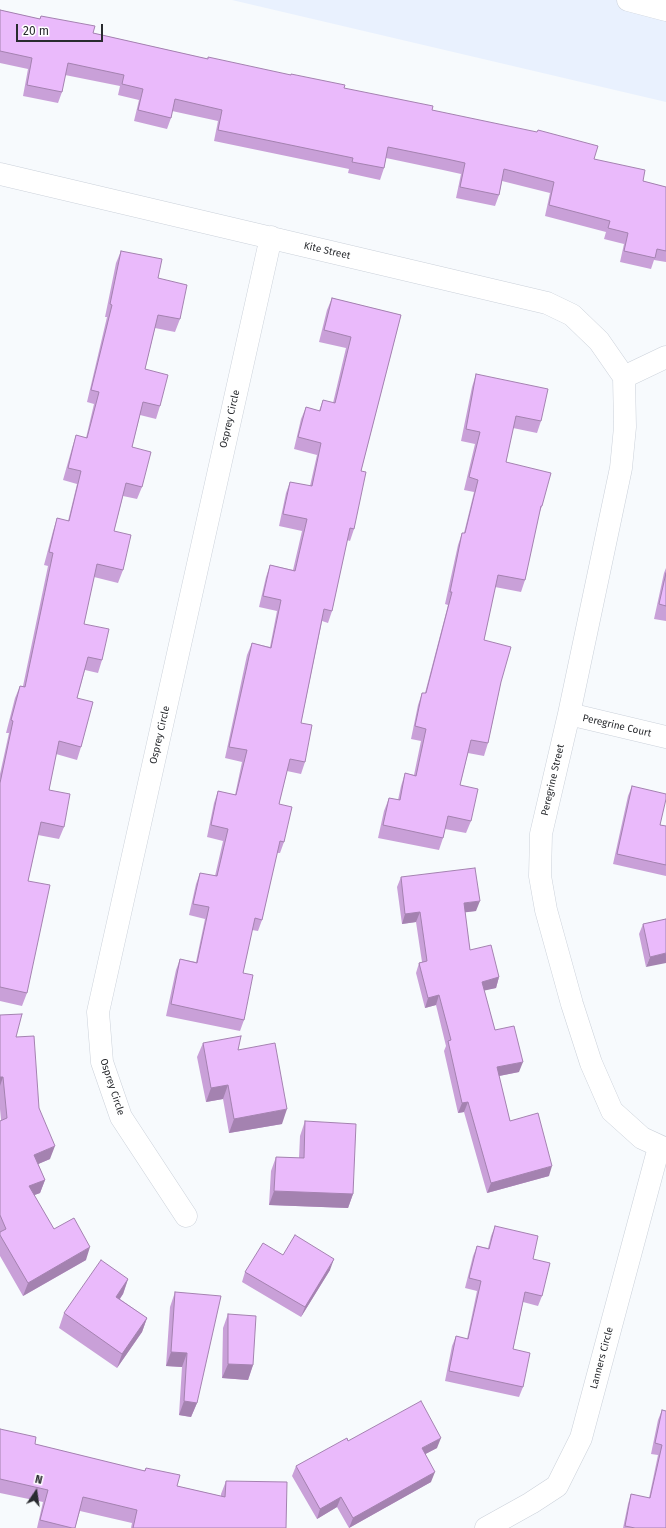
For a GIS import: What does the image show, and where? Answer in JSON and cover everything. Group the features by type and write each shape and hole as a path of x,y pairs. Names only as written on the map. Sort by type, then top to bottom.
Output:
{"street":[{"path":"628,0 666,10"},
{"name":"Kite Street","path":"0,174 547,303 572,315 594,336 624,377"},
{"name":"Osprey Circle","path":"186,1216 121,1117 102,1062 98,1012 271,237"},
{"path":"624,377 666,357"},
{"name":"Peregrine Street","path":"624,377 625,427 621,468 569,714 541,834 540,876 546,910 572,1004 588,1055 612,1111 642,1138 662,1148"},
{"name":"Peregrine Court","path":"569,714 666,737"},
{"name":"Lanners Circle","path":"486,1528 531,1503 557,1486 581,1438 662,1148"}],"shaded area":[{"path":"232,0 666,0 666,102"}],"building":[{"path":"0,10 40,19 41,16 95,26 93,33 208,59 208,57 345,85 344,88 433,106 432,110 537,132 538,130 598,146 594,159 645,170 643,181 666,187 666,251 657,249 655,258 624,251 628,233 608,228 610,221 549,205 554,182 504,169 499,195 460,187 465,163 388,147 384,168 352,162 353,158 218,130 222,110 175,99 171,118 138,110 143,89 122,84 124,75 68,63 62,92 27,85 32,58 0,51"},
{"path":"121,251 162,259 158,278 187,285 180,319 158,315 145,369 168,375 160,406 143,402 132,447 151,452 142,487 126,483 114,531 131,535 123,570 97,564 84,624 109,629 102,660 88,657 77,698 93,702 81,747 59,741 49,790 70,794 64,827 41,822 28,881 50,885 27,993 0,987 0,783 13,721 11,720 20,686 25,687 53,553 49,552 57,518 69,521 81,471 68,468 76,435 87,438 99,392 91,390 112,305 110,304"},
{"path":"332,298 401,315 361,471 366,472 354,529 350,528 332,611 324,609 301,723 312,725 305,762 290,759 279,804 292,807 284,842 280,841 262,920 255,918 243,973 253,975 244,1020 171,1004 180,959 197,963 209,907 193,904 200,873 217,876 228,829 211,825 218,791 236,795 247,750 229,747 252,643 271,648 281,600 263,596 270,565 295,571 307,519 283,514 290,482 312,486 321,443 298,437 306,407 320,411 323,400 335,403 351,337 324,330"},
{"path":"476,374 548,389 541,421 516,416 506,462 551,473 541,506 525,580 498,575 484,640 511,647 501,682 488,743 471,740 460,785 478,789 471,821 448,816 443,838 383,825 389,798 400,800 405,773 416,776 426,729 415,726 422,693 426,693 452,592 450,592 462,533 465,533 478,480 469,477 480,432 466,429"},
{"path":"666,573 666,606 659,604"},
{"path":"632,786 666,794 660,825 666,826 666,865 617,854"},
{"path":"475,868 480,901 464,903 470,950 491,945 499,977 482,982 495,1030 514,1026 523,1062 497,1067 510,1121 538,1113 552,1166 491,1183 468,1102 462,1103 448,1041 451,1040 439,995 428,998 419,963 427,961 420,912 405,914 401,877"},
{"path":"666,919 666,953 650,957 643,924"},
{"path":"22,1014 16,1037 34,1036 39,1108 55,1146 34,1155 45,1180 29,1186 54,1229 74,1218 90,1247 28,1283 0,1235 0,1232 6,1229 0,1215 0,1121 7,1118 3,1077 0,1077 0,1015"},
{"path":"241,1036 238,1050 275,1043 287,1109 234,1119 228,1085 211,1088 203,1043"},
{"path":"305,1121 356,1124 353,1194 274,1191 276,1157 304,1158"},
{"path":"495,1226 538,1236 533,1259 550,1263 542,1296 525,1292 513,1349 530,1353 523,1387 449,1371 456,1336 468,1339 481,1281 469,1278 477,1246 489,1249"},
{"path":"295,1235 334,1259 305,1307 245,1272 263,1243 283,1255"},
{"path":"101,1260 128,1279 116,1297 147,1318 122,1354 64,1313"},
{"path":"175,1292 221,1296 197,1403 184,1401 187,1353 171,1352"},
{"path":"228,1314 256,1316 253,1365 228,1364"},
{"path":"421,1401 441,1438 422,1448 435,1472 353,1518 341,1497 320,1509 296,1466 347,1438 348,1441"},
{"path":"662,1410 666,1411 666,1528 635,1528 625,1526 631,1494 650,1498 662,1445 655,1443"},
{"path":"0,1429 36,1437 35,1444 145,1471 146,1468 180,1475 177,1486 225,1497 226,1481 287,1482 286,1528 133,1528 137,1510 83,1497 75,1528 40,1520 48,1490 0,1479"}]}
